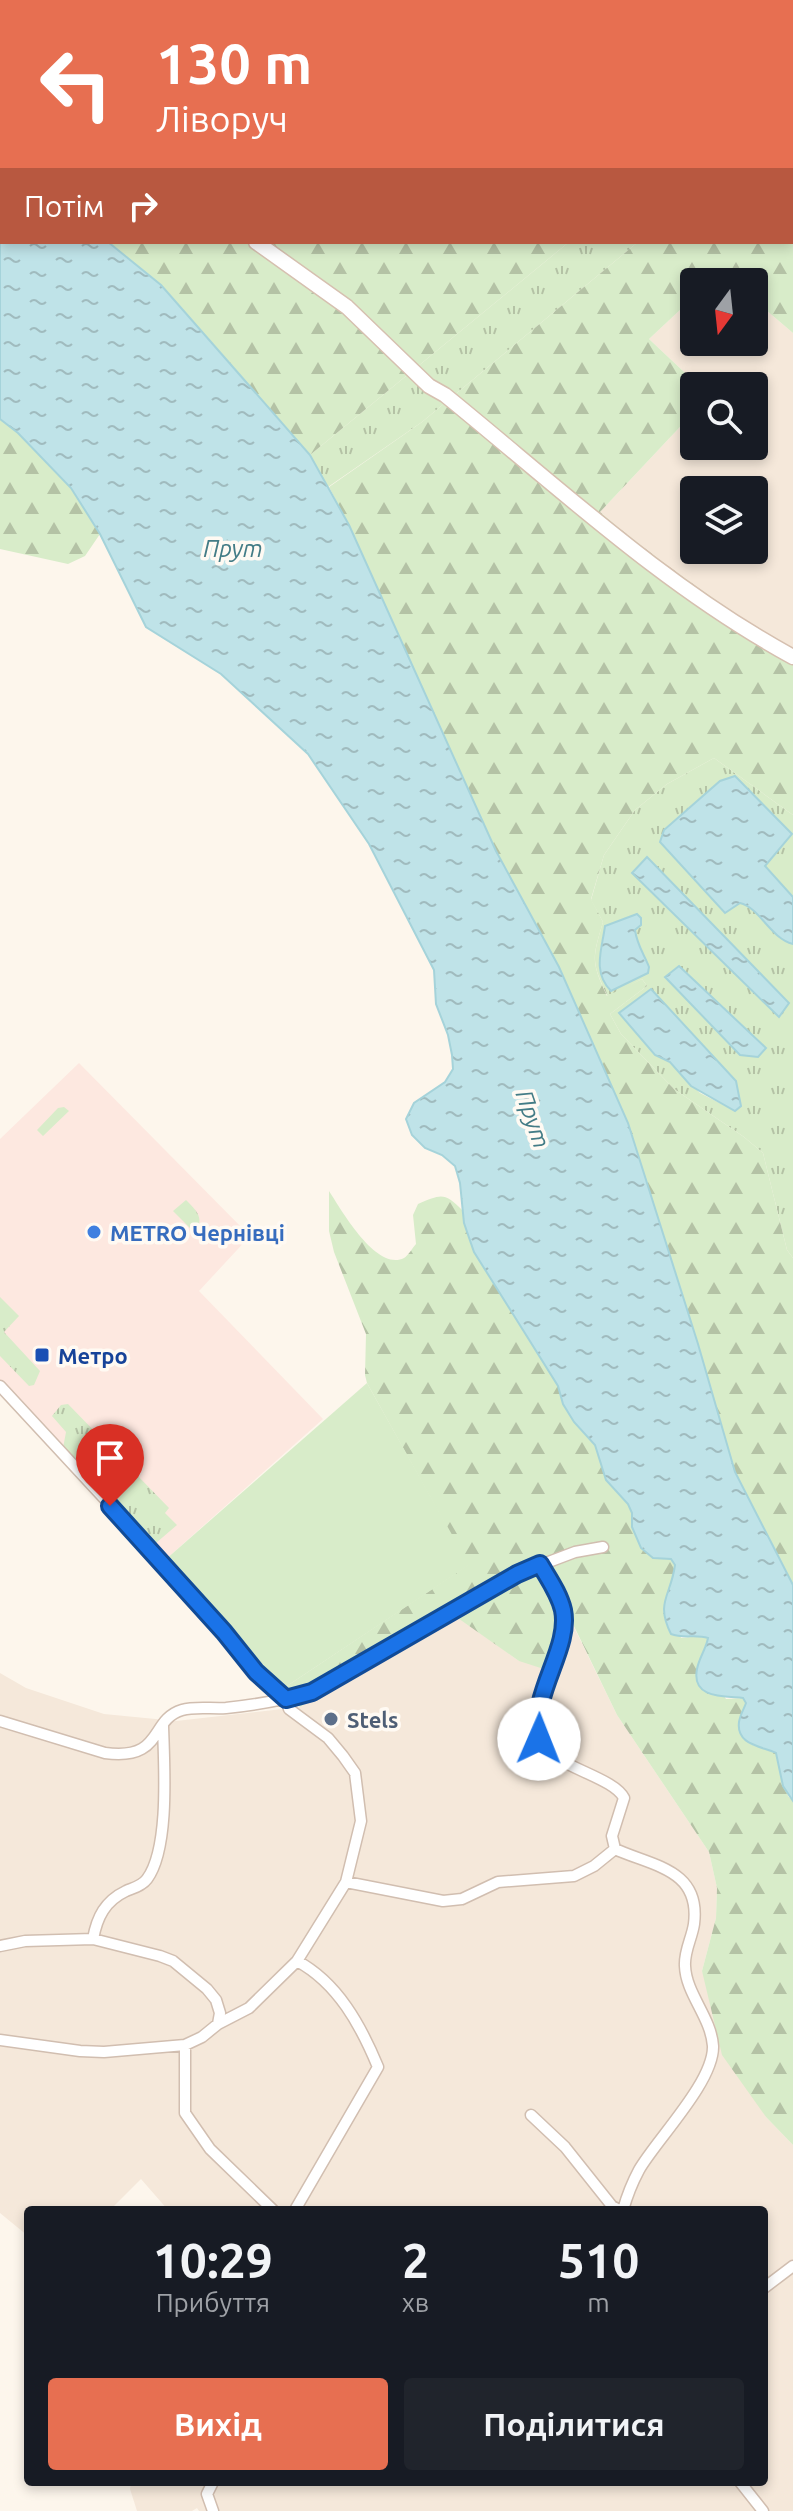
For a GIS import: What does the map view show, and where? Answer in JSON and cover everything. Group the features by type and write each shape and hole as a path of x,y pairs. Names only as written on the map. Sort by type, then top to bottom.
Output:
{"main road":[{"path":"259,244 347,307 429,386 445,395 665,574 793,657"}],"street":[{"path":"0,1386 152,1550 256,1672 286,1699 289,1709 328,1738 355,1773 361,1821 346,1882 297,1961 249,2008 218,2024 202,2037 185,2045 92,2052 0,2040"},
{"path":"0,1721 121,1755 148,1746 172,1715 182,1710 227,1708 312,1692 517,1574 575,1552 603,1547"},
{"path":"540,1564 555,1589 563,1611 562,1631 540,1702 539,1739 545,1749 620,1791 624,1798 612,1836 615,1849"},
{"path":"93,1939 102,1910 113,1898 147,1880 152,1867 165,1811 163,1726"},
{"path":"346,1882 443,1901 462,1899 498,1882 574,1876 594,1866 615,1849"},
{"path":"615,1849 657,1863 688,1887 695,1905 685,1966 713,2048 708,2065 684,2108 638,2171 620,2206"},
{"path":"0,1946 25,1941 93,1939 173,1961 216,2000 220,2013 218,2024"},
{"path":"297,1961 343,2001 362,2029 378,2067 297,2206"},
{"path":"185,2045 185,2113 210,2149 269,2206"},
{"path":"531,2115 565,2147 615,2206"},
{"path":"768,2285 793,2266"},
{"path":"211,2486 207,2494 213,2511"},
{"path":"743,2486 759,2510"}],"shaded area":[{"path":"680,310 680,356 768,356 768,312 793,333 793,651 709,597 600,512 680,427 680,460 768,460 768,372 684,372 649,339"},
{"path":"79,1063 250,1236 199,1291 323,1419 165,1560 0,1384 0,1139"},
{"path":"456,1615 519,1661 570,1619 617,1715 709,1852 717,1888 716,1918 702,1971 766,2117 793,2145 793,2511 199,2511 197,2508 192,2511 137,2511 130,2489 130,2486 768,2486 768,2206 165,2206 141,2179 114,2206 24,2206 24,2233 0,2213 0,1673 26,1688 104,1714 176,1721 300,1707 419,1634"}],"green space":[{"path":"110,244 567,244 310,455"},
{"path":"567,244 636,244 422,422 328,487 310,455"},
{"path":"636,244 793,244 793,333 768,312 768,268 680,268 680,310 649,339 684,372 680,372 680,427 600,512 694,585 793,651 793,815 714,758 667,784 635,810 604,855 591,899 603,922 595,960 607,996 642,979 647,986 610,1014 621,1034 674,1089 763,1153 787,1250 793,1258 793,1585 735,1472 628,1123 559,967 496,851 329,487 422,422"},
{"path":"0,419 18,433 71,488 100,534 85,556 68,564 0,549"},
{"path":"714,758 793,815 793,897 765,866 735,776 720,781 664,830 740,903 754,911 778,936 793,944 793,1258 787,1250 763,1153 674,1089 621,1034 610,1014 647,986 642,979 608,997 598,976 595,953 603,922 591,900 604,855 635,810 667,784","holes":["647,857 789,1003 779,1017 632,872","631,916 639,949 646,959 600,971 605,926","670,1062 735,1111 700,1093"]},
{"path":"64,1107 69,1111 43,1136 37,1130 58,1108"},
{"path":"329,1191 371,1248 393,1260 404,1258 416,1244 413,1215 418,1204 442,1197 451,1200 463,1211 474,1252 558,1386 563,1404 574,1422 595,1445 606,1480 628,1504 632,1527 664,1559 671,1559 675,1565 681,1638 708,1638 700,1659 726,1699 743,1698 746,1702 739,1719 742,1736 751,1744 776,1753 788,1796 793,1801 793,2145 766,2117 722,2055 702,1971 716,1918 717,1888 709,1852 617,1715 571,1620 553,1672 519,1661 455,1616 419,1634 300,1707 284,1688 468,1565 367,1383 366,1334 334,1252 329,1231"},
{"path":"186,1200 199,1219 194,1232 173,1211"},
{"path":"0,1297 19,1316 4,1332 40,1371 34,1385 29,1386 0,1356"},
{"path":"367,1383 469,1565 284,1688 165,1560"},
{"path":"68,1404 169,1508 165,1513 177,1525 156,1543 63,1448 66,1432 52,1416 61,1405"}],"water":[{"name":"Прут","path":"0,244 110,244 161,285 310,455 349,525 496,851 559,967 628,1123 735,1472 793,1585 793,1801 783,1786 776,1753 751,1744 741,1736 739,1722 746,1703 743,1698 711,1694 699,1686 697,1669 708,1638 671,1634 664,1614 675,1565 671,1559 653,1558 641,1548 632,1527 628,1504 606,1480 595,1445 574,1422 563,1404 558,1386 474,1252 464,1223 455,1166 442,1155 425,1148 412,1135 406,1119 414,1103 445,1082 453,1069 452,1055 436,1004 434,970 369,844 308,754 221,674 146,627 100,534 71,488 18,433 0,419"},
{"path":"735,776 792,834 765,866 793,897 793,944 778,936 747,906 740,903 725,913 660,842 664,830 720,781"},
{"path":"647,857 789,1003 779,1017 632,873"},
{"path":"637,914 641,925 635,930 649,967 648,973 611,991 600,968 605,926"},
{"path":"679,966 766,1048 758,1057 740,1055 665,977"},
{"path":"651,989 736,1081 741,1106 735,1111 691,1086 670,1062 655,1055 619,1013"}],"place":[{"name":"METRO Чернівці","path":"94,1232"},
{"name":"Метро","path":"42,1355"},
{"name":"Stels","path":"331,1719"}],"route":[{"path":"110,1506 152,1550 256,1672 286,1699 312,1692 517,1574 540,1564 555,1589 563,1611 562,1631 540,1702 539,1739"}]}
